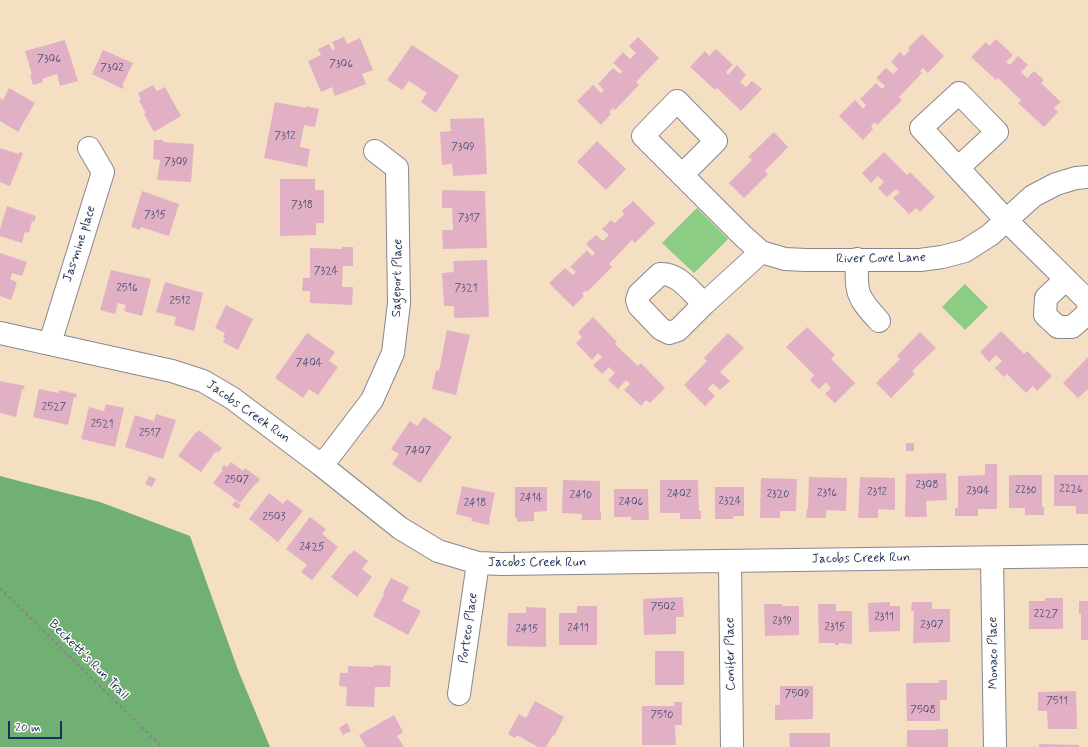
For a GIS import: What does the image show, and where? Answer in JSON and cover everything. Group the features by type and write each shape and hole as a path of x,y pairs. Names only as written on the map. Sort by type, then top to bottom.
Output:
{"street":[{"name":"Jasmine place","path":"50,343 103,172 89,148"},
{"name":"Sageport Place","path":"321,465 332,454 372,400 393,353 400,303 397,168 375,151"},
{"path":"958,168 1006,220 1088,301"},
{"name":"River Cove Lane","path":"682,175 743,236 762,252 785,259 806,260 920,260 965,251 990,235 1033,196 1056,184 1076,178 1088,177"},
{"path":"704,304 762,252"},
{"path":"857,259 856,284 859,293 863,303 879,321"},
{"path":"1066,279 1046,298 1045,315 1058,327 1072,327 1088,313 1088,309"},
{"name":"Jacobs Creek Run","path":"0,333 172,371 203,381 232,398 321,465 400,528 438,551 478,563 502,564 1088,556"},
{"name":"Monaco Place","path":"992,558 995,747"},
{"name":"Conifer Place","path":"730,561 732,747"},
{"name":"Porteco Place","path":"459,694 478,563"}],"path":[{"name":"Beckett's Run Trail","path":"0,588 162,747"}],"green space":[{"path":"697,208 728,239 694,273 662,243"},
{"path":"965,284 988,307 965,330 942,307"},
{"path":"0,476 100,502 190,536 238,670 270,747 0,747"}],"building":[{"path":"922,34 944,56 928,73 923,68 920,71 922,73 899,97 902,100 877,125 875,122 871,126 873,129 863,140 839,116 855,100 863,109 866,105 860,99 876,83 882,89 885,86 876,78 886,68 893,74 898,69 891,62 900,52 904,56 910,50 908,48"},
{"path":"344,37 347,44 360,38 373,70 362,74 366,84 335,96 332,87 321,92 308,61 321,55 318,49 329,44 332,50 335,49 332,42"},
{"path":"638,37 659,58 636,82 639,85 615,110 613,108 609,112 611,114 601,125 577,101 593,85 601,93 604,90 598,84 613,68 620,74 622,71 613,63 623,52 630,59 636,53 629,46"},
{"path":"996,39 1013,55 1006,62 1010,65 1018,56 1028,65 1021,72 1027,78 1034,71 1044,80 1041,83 1061,102 1054,108 1058,112 1044,127 1018,103 1021,100 998,78 996,80 971,57 986,42 989,46"},
{"path":"65,40 78,81 60,86 57,74 42,79 43,82 33,85 30,75 32,75 25,51"},
{"path":"412,45 459,76 436,113 421,102 427,93 409,81 402,90 387,80"},
{"path":"716,49 733,65 726,72 728,75 737,65 746,75 740,82 746,87 752,81 762,89 741,111 717,88 715,90 690,67 705,51 709,56"},
{"path":"103,50 133,63 122,86 124,87 123,89 92,74"},
{"path":"153,85 157,91 165,87 181,116 154,132 144,114 146,113 139,101 141,100 138,93"},
{"path":"9,88 35,103 18,132 0,121 0,98 3,100"},
{"path":"275,102 319,109 315,127 304,125 300,147 310,149 307,167 264,158"},
{"path":"484,118 487,174 453,176 452,164 442,165 440,132 451,131 450,119"},
{"path":"774,132 788,147 765,171 768,174 744,198 729,183 752,160 748,157"},
{"path":"154,140 194,144 191,182 157,180 160,160 153,159"},
{"path":"597,141 626,169 606,190 577,162"},
{"path":"0,148 19,154 19,152 23,153 10,186 0,182"},
{"path":"884,152 907,175 910,172 935,197 920,212 916,208 909,214 893,198 900,192 896,189 887,197 878,188 884,182 878,176 871,183 862,173"},
{"path":"280,179 315,179 315,190 324,190 324,223 316,223 316,235 280,236"},
{"path":"442,190 485,191 487,248 443,249 442,230 453,230 452,208 442,208"},
{"path":"142,191 179,204 169,236 141,227 140,230 131,227"},
{"path":"633,201 655,223 635,243 632,240 609,264 612,267 587,292 586,290 582,294 584,296 573,307 549,283 565,268 573,275 576,272 570,267 587,250 592,256 595,253 586,244 596,235 603,241 609,235 602,229 611,220 615,223 624,214 622,211"},
{"path":"7,206 36,216 34,222 32,221 29,233 25,232 22,243 0,236 0,229"},
{"path":"342,247 353,247 353,266 343,266 342,287 353,287 352,305 310,303 310,291 302,291 303,278 310,278 310,248 342,249"},
{"path":"0,253 27,262 22,276 12,273 10,279 17,282 11,300 0,296"},
{"path":"487,260 489,317 454,318 454,306 444,306 442,273 454,272 453,261"},
{"path":"111,270 151,279 142,316 124,311 126,305 118,303 115,314 100,310"},
{"path":"165,282 203,293 194,331 174,325 176,317 156,312"},
{"path":"226,305 253,319 238,350 223,342 225,339 223,337 225,333 215,328"},
{"path":"593,317 617,342 615,344 638,366 641,363 665,388 650,403 646,400 641,406 624,390 630,384 626,380 618,389 608,380 615,373 609,367 602,374 593,365 602,357 598,353 592,360 576,343 582,337 578,332"},
{"path":"807,327 835,355 831,359 855,383 835,403 825,394 831,388 826,382 819,389 810,380 814,375 786,347"},
{"path":"447,330 470,335 456,395 432,389 436,370 439,371"},
{"path":"1001,331 1024,354 1027,351 1052,376 1037,391 1033,386 1026,393 1007,374 1004,377 995,368 1002,361 996,355 989,362 980,352"},
{"path":"920,332 936,348 912,371 915,374 891,398 876,383 900,359 897,356"},
{"path":"307,333 335,352 329,361 338,367 318,395 309,389 303,398 275,378"},
{"path":"728,333 744,348 720,372 730,381 720,390 713,383 708,389 715,396 705,406 684,385 707,361 704,358"},
{"path":"1088,357 1088,389 1078,398 1063,383"},
{"path":"0,381 25,386 24,389 22,389 16,417 0,413"},
{"path":"39,389 59,393 59,390 77,394 76,398 74,397 68,425 33,417"},
{"path":"106,404 124,408 115,447 81,439 89,407 104,411"},
{"path":"156,414 176,420 163,459 125,447 135,415 154,421"},
{"path":"424,417 452,437 420,483 392,464 399,454 391,449 410,421 417,426"},
{"path":"199,430 222,448 218,453 216,451 201,472 178,456"},
{"path":"906,443 914,443 914,451 906,451"},
{"path":"231,462 243,471 245,468 260,479 240,503 213,483 223,470 221,469 224,465 227,467"},
{"path":"985,464 997,464 997,509 978,509 978,516 955,516 955,508 958,508 958,476 985,475"},
{"path":"946,473 947,500 926,501 927,517 905,517 906,474"},
{"path":"1009,475 1042,475 1042,507 1044,507 1044,515 1025,515 1025,508 1009,508"},
{"path":"1054,475 1088,475 1088,514 1076,514 1076,506 1054,506"},
{"path":"149,476 156,479 152,487 145,484"},
{"path":"809,477 847,478 846,511 826,510 826,518 806,518 808,509"},
{"path":"860,477 895,478 895,510 878,509 878,518 858,518"},
{"path":"761,478 797,479 796,511 780,511 780,518 760,518"},
{"path":"563,480 600,481 601,520 582,520 582,514 562,513"},
{"path":"660,480 698,480 699,511 701,511 701,519 680,519 680,513 660,513"},
{"path":"462,486 495,493 489,525 471,521 472,518 456,514"},
{"path":"515,487 547,487 547,511 534,512 534,521 517,522 517,518 515,518"},
{"path":"715,487 744,487 744,516 733,516 733,519 715,519"},
{"path":"614,489 648,489 649,520 631,520 631,517 614,517"},
{"path":"269,493 283,504 287,499 303,511 278,542 249,519"},
{"path":"235,501 241,505 238,509 232,505"},
{"path":"310,517 326,529 322,534 338,547 312,580 301,572 307,565 286,549"},
{"path":"354,550 368,561 362,569 372,577 357,597 331,577"},
{"path":"391,578 409,587 402,601 421,611 408,635 373,616"},
{"path":"683,597 684,617 676,617 676,634 644,635 643,599"},
{"path":"1045,598 1063,598 1063,629 1029,629 1029,601 1045,601"},
{"path":"1079,601 1088,601 1088,640 1081,640 1081,613 1079,614"},
{"path":"890,602 890,606 900,606 900,631 869,632 868,603"},
{"path":"912,602 932,602 932,609 950,609 950,642 913,643 914,611 911,611"},
{"path":"764,604 799,606 799,635 765,636"},
{"path":"818,604 836,604 836,611 852,611 852,644 839,643 839,645 835,645 835,643 819,643"},
{"path":"577,606 597,606 597,645 559,645 559,613 577,613"},
{"path":"526,607 546,608 546,647 507,646 508,613 526,613"},
{"path":"655,651 684,651 684,685 655,685"},
{"path":"374,665 391,666 390,687 375,687 374,707 346,706 347,687 339,686 340,673 348,673 348,666 374,667"},
{"path":"939,680 947,680 947,700 940,700 940,721 907,721 906,683 939,683"},
{"path":"780,686 813,686 813,719 775,720 775,705 780,705"},
{"path":"1076,691 1077,729 1048,729 1047,711 1038,711 1038,692"},
{"path":"535,701 564,717 554,736 553,735 546,747 538,747 517,735 515,738 508,734 519,714 526,718"},
{"path":"674,702 682,702 682,725 675,725 676,745 642,745 642,706 674,706"},
{"path":"394,715 403,732 397,736 404,747 366,747 359,735"},
{"path":"347,723 351,731 343,735 339,728"},
{"path":"948,729 948,747 907,747 907,730"},
{"path":"789,733 830,733 830,747 790,747"},
{"path":"1039,744 1079,745 1079,747 1039,747"}]}
